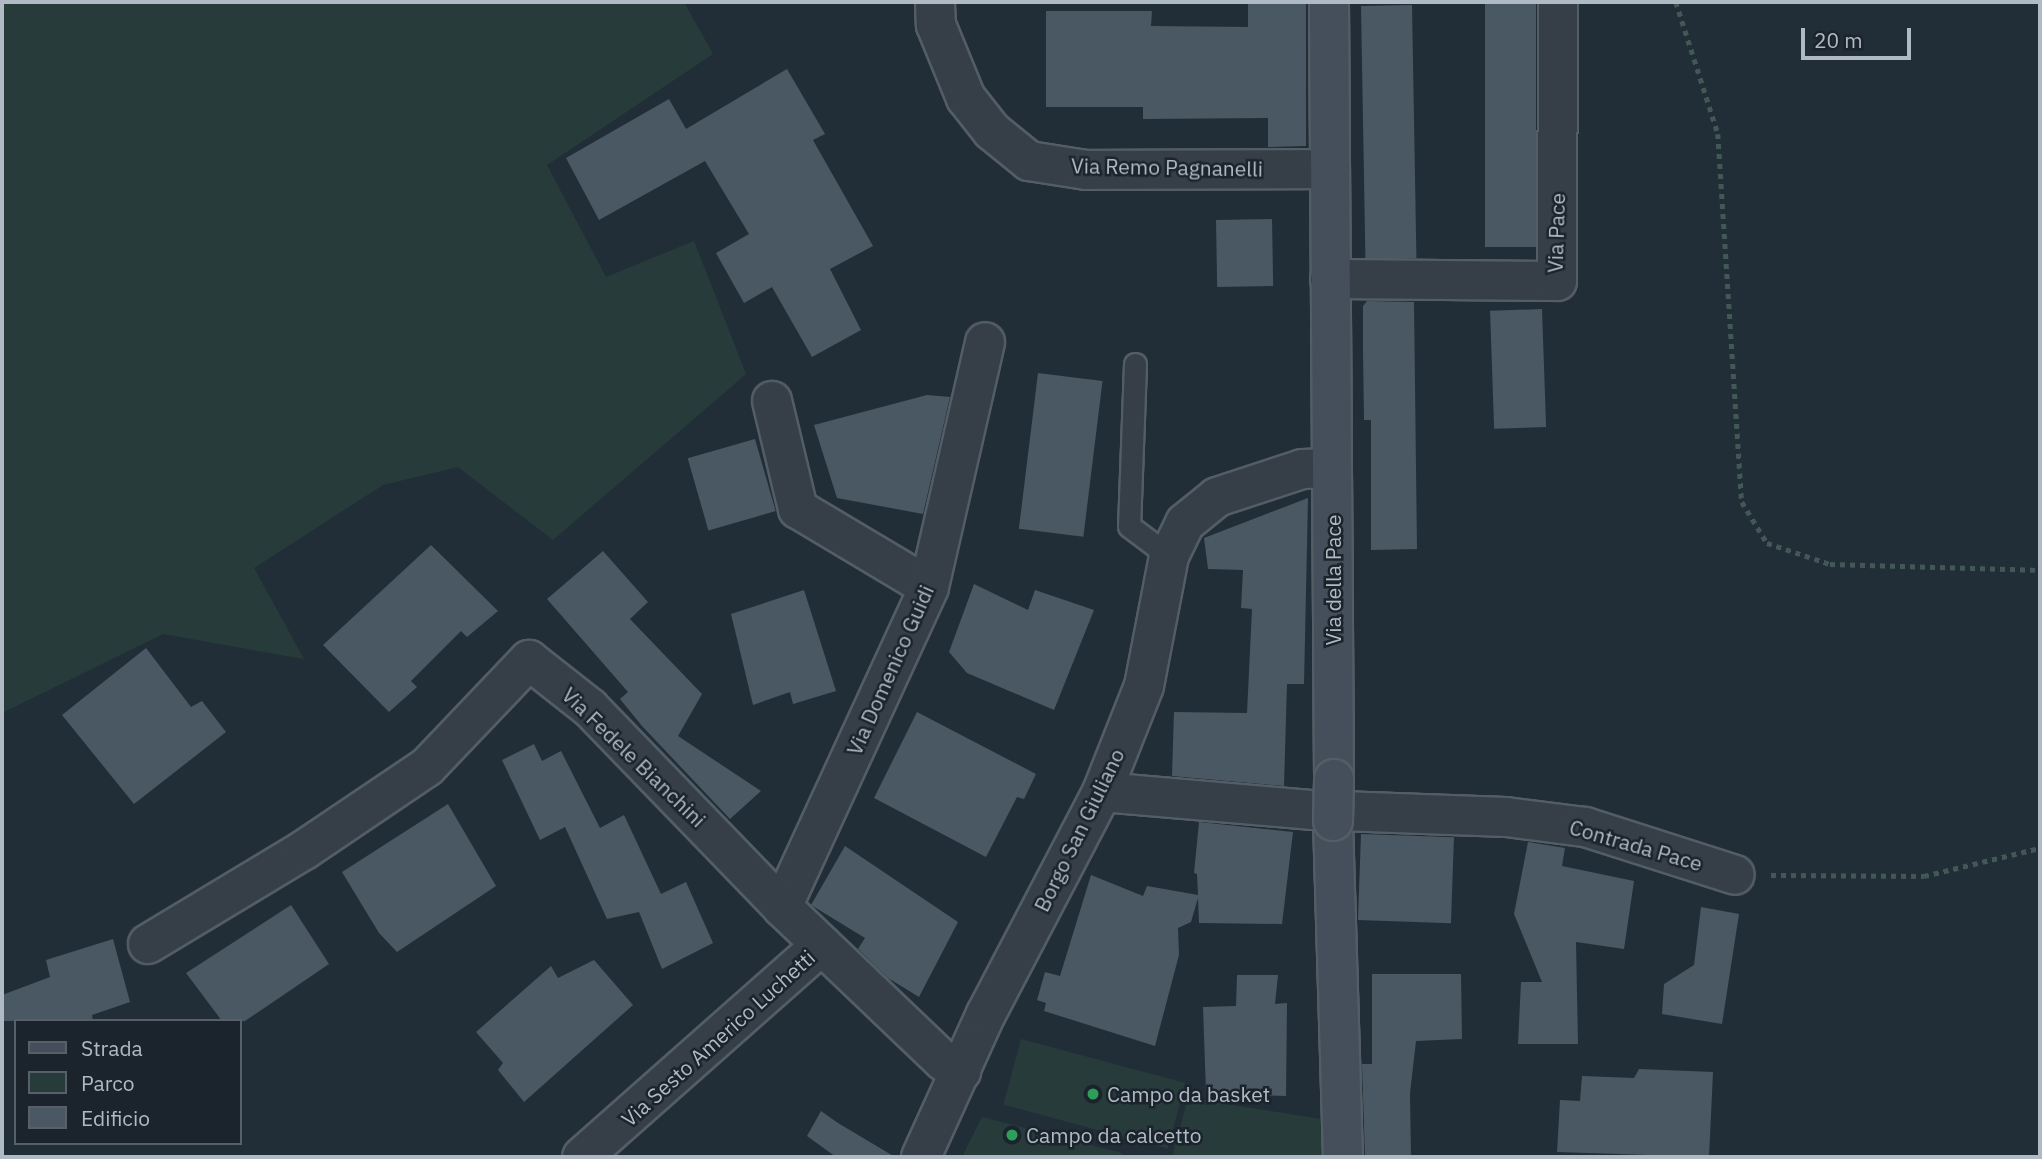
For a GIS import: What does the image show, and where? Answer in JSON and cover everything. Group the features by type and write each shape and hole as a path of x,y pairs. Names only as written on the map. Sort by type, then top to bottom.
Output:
{"main road":[{"name":"Via della Pace","path":"1329,2 1333,821 1343,1157"}],"street":[{"name":"Via Remo Pagnanelli","path":"936,2 936,25 966,98 992,131 1029,161 1086,170 1329,169"},
{"name":"Via Pace","path":"1330,279 1557,281 1558,2"},
{"name":"Via Domenico Guidi","path":"782,907 929,587 985,342"},
{"path":"772,401 798,509 929,587"},
{"name":"Borgo San Giuliano","path":"921,1157 961,1071 1102,792 1144,686 1169,556 1185,523 1217,497 1302,469 1332,468"},
{"name":"Via Fedele Bianchini","path":"148,944 303,850 426,766 529,660 590,708 782,907 943,1061 961,1071"},
{"name":"Contrada Pace","path":"1102,792 1312,810 1506,817 1585,827 1735,875"},
{"name":"Via Sesto Americo Luchetti","path":"582,1157 822,945"}],"lane":[{"path":"1135,364 1129,526 1169,556"}],"path":[{"path":"1676,2 1717,134 1742,502 1768,543 1830,564 2040,570"},
{"path":"1735,875 1924,876 2040,848"}],"green space":[{"path":"2,2 684,2 713,54 547,165 606,277 694,241 746,374 553,540 458,467 383,485 254,568 304,659 163,634 2,713"},
{"name":"Campo da basket","path":"1021,1039 1185,1083 1168,1149 1003,1105"},
{"path":"1188,1098 1321,1119 1322,1157 1172,1157"},
{"name":"Campo da calcetto","path":"982,1117 1122,1153 1121,1157 962,1157"}],"building":[{"path":"1248,2 1306,2 1306,146 1268,147 1268,118 1143,119 1143,107 1046,107 1046,11 1152,11 1151,26 1248,27"},
{"path":"1485,4 1536,4 1536,247 1485,247"},
{"path":"1412,5 1416,258 1365,259 1361,6"},
{"path":"787,69 825,134 813,140 873,246 830,269 861,330 812,357 772,287 744,303 716,253 749,234 705,161 599,220 566,158 669,99 686,129"},
{"path":"1272,219 1273,286 1217,287 1216,220"},
{"path":"1367,301 1414,302 1417,549 1371,550 1371,420 1364,420 1363,306"},
{"path":"1542,309 1546,427 1494,429 1490,311"},
{"path":"1038,373 1103,381 1083,537 1019,529"},
{"path":"927,395 950,397 923,514 837,498 814,425"},
{"path":"755,439 776,511 708,530 688,458"},
{"path":"1308,498 1304,684 1287,684 1284,786 1172,776 1174,712 1247,713 1252,609 1241,608 1243,570 1208,569 1204,538"},
{"path":"431,545 498,611 467,637 461,631 411,681 417,687 389,712 323,645"},
{"path":"603,551 648,602 630,619 702,694 678,736 761,791 730,819 642,726 620,699 628,692 547,599"},
{"path":"974,584 1028,610 1035,590 1094,610 1054,710 967,673 949,652"},
{"path":"804,590 836,691 793,704 790,692 753,705 731,614"},
{"path":"146,648 191,707 202,701 226,732 134,804 62,715"},
{"path":"917,712 1036,774 1024,799 1017,797 986,857 874,798"},
{"path":"534,744 542,761 561,751 600,828 624,815 661,894 686,882 713,943 662,969 639,912 607,919 565,827 540,840 502,760"},
{"path":"448,804 496,886 397,952 379,933 342,872"},
{"path":"1199,822 1293,832 1282,924 1199,923 1198,898 1191,922 1178,928 1179,955 1155,1046 1044,1011 1046,1003 1037,1000 1045,972 1060,976 1091,875 1143,896 1147,886 1198,895 1197,874 1194,873"},
{"path":"1361,834 1454,837 1451,923 1358,920"},
{"path":"1528,842 1565,848 1562,866 1634,881 1624,949 1576,942 1578,1044 1518,1044 1521,982 1542,982 1514,914"},
{"path":"845,846 958,922 919,997 888,978 858,949 865,938 811,905"},
{"path":"291,905 329,964 245,1021 220,1019 186,973"},
{"path":"1701,907 1739,914 1722,1024 1662,1014 1664,984 1694,965"},
{"path":"113,939 130,1002 92,1015 93,1019 2,1021 2,995 50,977 46,960"},
{"path":"594,960 633,1005 524,1102 498,1070 503,1063 476,1032 551,966 558,978"},
{"path":"1372,974 1461,974 1462,1039 1416,1041 1410,1093 1411,1157 1365,1157 1362,1064 1372,1064"},
{"path":"1237,975 1278,975 1275,1004 1287,1003 1286,1096 1206,1093 1203,1007 1236,1006"},
{"path":"1639,1069 1713,1072 1709,1157 1557,1152 1560,1100 1580,1101 1582,1076 1634,1078"},
{"path":"821,1111 895,1157 836,1157 807,1136"}],"place":[{"name":"Campo da basket","path":"1093,1094"},
{"name":"Campo da calcetto","path":"1012,1135"}]}
